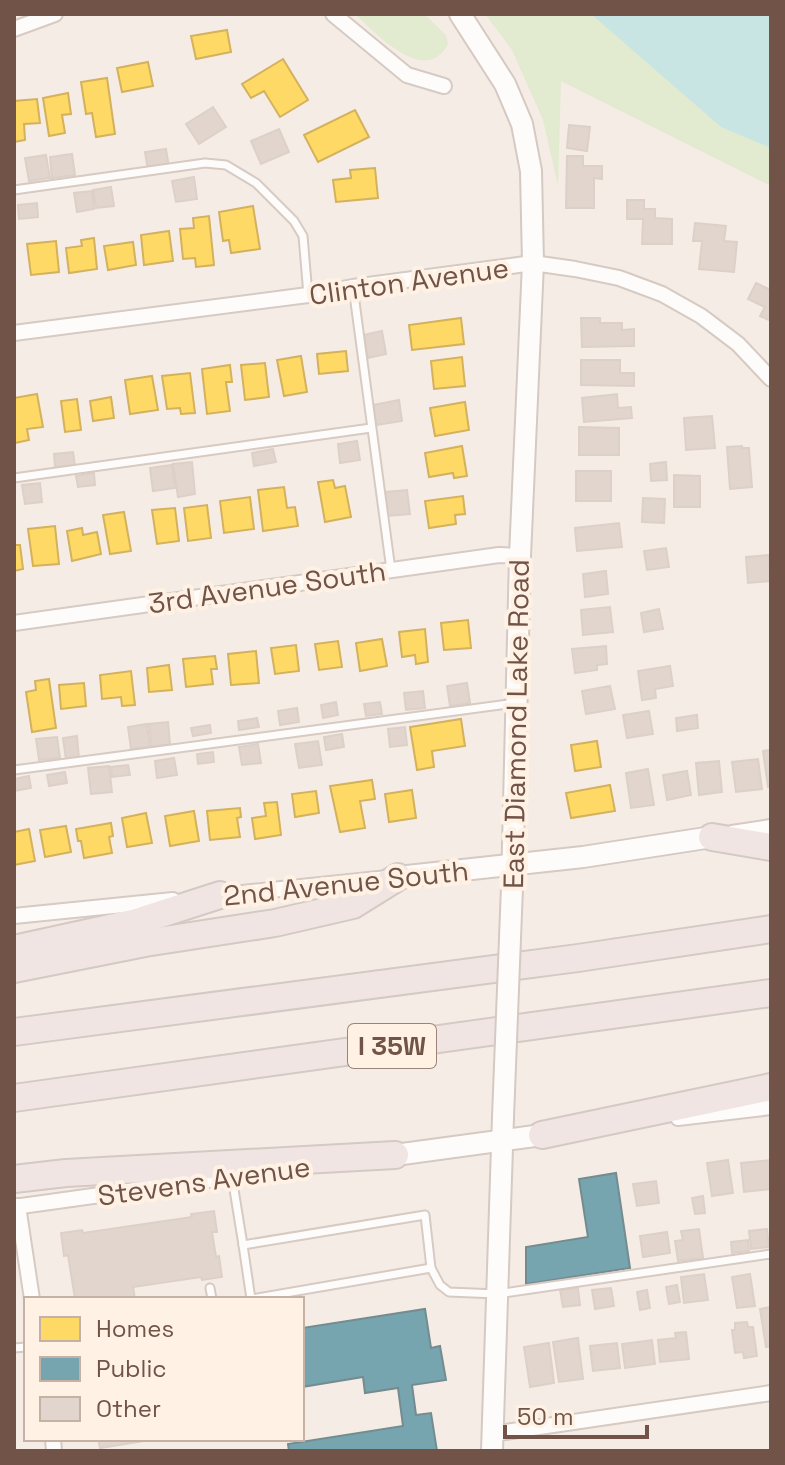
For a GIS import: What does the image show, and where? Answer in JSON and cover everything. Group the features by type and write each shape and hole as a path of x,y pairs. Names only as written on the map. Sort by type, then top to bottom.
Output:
{"highway":[{"path":"712,837 771,847"},
{"path":"14,969 145,943 275,923 353,905 398,877"},
{"path":"14,949 133,923 220,895"},
{"name":"I 35W","path":"14,1032 578,958 771,929"},
{"name":"I 35W","path":"14,1098 771,993"},
{"path":"542,1135 771,1087"},
{"path":"14,1179 81,1172 395,1155"}],"street":[{"path":"14,29 55,14"},
{"path":"333,14 407,75 444,86"},
{"name":"East Diamond Lake Road","path":"460,14 505,84 522,124 531,171 533,263 520,556 518,703 492,1443"},
{"name":"Clinton Avenue","path":"14,333 533,263 619,278 662,294 701,316 738,344 771,379"},
{"name":"3rd Avenue South","path":"14,623 499,555 520,556"},
{"name":"2nd Avenue South","path":"14,916 512,865 771,827"},
{"path":"395,1155 771,1107"},
{"name":"Stevens Avenue","path":"16,1207 395,1155"},
{"path":"16,1207 32,1297"},
{"path":"492,1443 771,1393"}],"lane":[{"path":"14,190 205,163 226,165 256,183 294,221 303,236 308,295"},
{"path":"353,287 391,570"},
{"path":"14,478 371,428"},
{"path":"14,770 518,703"},
{"path":"232,1177 251,1297"},
{"path":"243,1245 425,1215 431,1268 440,1285 449,1292 497,1294 771,1254"},
{"path":"263,1297 431,1268"},
{"path":"210,1288 212,1297"}],"green space":[{"path":"355,14 424,14 446,35 448,44 439,56 427,60 414,59 388,44"},
{"path":"485,14 771,14 771,186 561,81 558,186 543,120 512,50"}],"water":[{"path":"591,14 771,14 771,148 721,127"}],"building: Homes":[{"path":"227,30 231,52 196,59 191,36"},
{"path":"283,59 308,100 280,117 264,91 251,98 242,84"},
{"path":"148,62 153,86 122,92 117,68"},
{"path":"107,78 115,134 96,137 92,113 86,114 81,82"},
{"path":"68,93 71,114 62,115 65,133 49,136 43,98"},
{"path":"37,99 40,123 24,124 25,140 14,142 14,101"},
{"path":"355,110 369,137 318,162 304,135"},
{"path":"375,168 378,198 336,202 333,180 351,178 350,170"},
{"path":"253,206 260,249 231,253 229,240 223,241 219,212"},
{"path":"209,216 214,265 196,267 195,258 183,259 180,229 194,228 193,218"},
{"path":"169,231 173,261 144,265 141,235"},
{"path":"94,238 97,269 69,273 66,248 82,246 81,240"},
{"path":"56,241 59,272 31,275 27,244"},
{"path":"133,242 136,265 108,270 104,246"},
{"path":"461,318 464,344 412,350 409,325"},
{"path":"346,351 348,371 319,374 317,354"},
{"path":"301,356 307,392 284,396 277,360"},
{"path":"462,357 465,386 434,389 431,361"},
{"path":"265,363 269,397 245,400 241,365"},
{"path":"230,365 232,382 226,382 230,411 207,414 202,369"},
{"path":"190,373 195,413 181,414 180,408 167,409 162,376"},
{"path":"152,376 158,410 130,414 125,380"},
{"path":"37,394 43,427 27,429 29,440 15,443 14,398"},
{"path":"111,397 114,418 93,421 90,401"},
{"path":"77,399 81,430 65,432 61,401"},
{"path":"465,402 469,430 435,436 430,408"},
{"path":"462,446 467,476 454,478 453,473 429,477 425,453"},
{"path":"333,480 335,488 345,486 351,517 325,522 318,482"},
{"path":"284,487 287,508 295,507 298,526 263,531 258,490"},
{"path":"463,496 465,514 455,515 456,524 429,528 425,501"},
{"path":"250,497 254,529 224,533 220,501"},
{"path":"207,505 211,538 188,541 184,508"},
{"path":"175,508 179,541 157,544 152,510"},
{"path":"124,512 131,551 110,554 103,515"},
{"path":"55,526 59,564 33,566 28,529"},
{"path":"82,528 83,535 97,532 101,554 72,561 67,531"},
{"path":"14,545 20,545 23,569 14,571"},
{"path":"468,620 471,648 444,650 441,623"},
{"path":"425,629 428,662 416,664 415,655 402,657 399,632"},
{"path":"382,639 387,666 360,671 356,643"},
{"path":"338,641 342,667 319,670 315,644"},
{"path":"296,645 299,671 275,674 271,648"},
{"path":"256,651 259,683 231,685 228,654"},
{"path":"215,656 217,669 211,669 213,684 186,687 183,659"},
{"path":"169,665 172,690 149,692 147,668"},
{"path":"131,671 135,705 122,706 121,697 102,699 100,675"},
{"path":"49,679 56,728 32,732 26,692 36,690 35,681"},
{"path":"84,683 86,706 61,709 59,685"},
{"path":"461,719 465,746 432,751 434,767 417,770 410,727"},
{"path":"597,741 601,767 575,771 571,745"},
{"path":"372,780 375,799 360,801 365,828 340,832 330,786"},
{"path":"610,785 615,811 571,818 566,793"},
{"path":"412,790 416,818 389,822 385,794"},
{"path":"316,791 319,813 295,817 292,794"},
{"path":"277,802 281,835 255,839 252,818 266,816 264,803"},
{"path":"240,808 241,817 237,818 240,837 210,840 207,811"},
{"path":"194,811 199,841 170,846 165,816"},
{"path":"146,813 152,843 127,847 122,818"},
{"path":"111,823 113,836 109,837 112,853 84,858 76,829"},
{"path":"66,826 71,852 45,857 40,830"},
{"path":"29,829 35,861 14,865 14,832"}],"building: Public":[{"path":"616,1173 630,1268 526,1284 526,1247 588,1237 579,1179"},
{"path":"425,1309 431,1348 440,1346 446,1380 412,1385 416,1415 431,1413 437,1451 289,1451 288,1444 403,1426 398,1388 365,1393 363,1377 304,1387 304,1328"}],"building: Other":[{"path":"213,107 226,127 199,144 186,124"},
{"path":"569,125 590,127 587,151 567,148"},
{"path":"279,129 289,152 261,164 251,141"},
{"path":"166,149 169,167 148,170 145,152"},
{"path":"72,154 75,175 52,178 50,157"},
{"path":"46,155 50,178 29,181 25,158"},
{"path":"567,156 583,156 583,166 602,166 602,179 594,178 594,208 566,208"},
{"path":"194,177 197,199 176,202 172,181"},
{"path":"111,187 114,206 96,208 93,190"},
{"path":"92,191 94,209 77,212 74,193"},
{"path":"627,200 644,200 644,209 655,209 655,218 672,219 672,244 642,244 643,219 627,219"},
{"path":"37,203 38,217 19,219 18,205"},
{"path":"695,223 726,226 724,241 737,242 734,272 699,269 702,241 693,241"},
{"path":"756,283 771,290 771,321 760,316 765,307 748,299"},
{"path":"581,318 600,318 600,323 622,323 622,330 634,329 634,346 582,347"},
{"path":"382,331 386,354 368,358 363,335"},
{"path":"581,360 620,360 620,373 634,373 634,386 581,385"},
{"path":"617,394 618,408 631,407 632,418 584,422 582,398"},
{"path":"399,400 402,421 376,425 373,405"},
{"path":"712,416 715,448 686,450 684,418"},
{"path":"579,427 619,428 619,455 579,455"},
{"path":"357,441 360,460 340,463 338,444"},
{"path":"727,447 749,448 752,487 730,489"},
{"path":"273,449 276,462 254,466 252,453"},
{"path":"73,452 75,466 55,467 54,454"},
{"path":"192,462 195,494 178,497 173,464"},
{"path":"666,462 667,480 651,481 650,464"},
{"path":"172,465 175,488 153,491 150,468"},
{"path":"576,471 611,471 611,501 576,501"},
{"path":"94,473 95,485 78,487 76,476"},
{"path":"674,475 700,476 700,507 674,507"},
{"path":"40,483 42,502 25,504 22,485"},
{"path":"407,490 410,514 387,516 385,492"},
{"path":"643,498 665,499 664,523 642,522"},
{"path":"619,523 622,547 577,551 575,528"},
{"path":"666,548 669,567 647,570 644,551"},
{"path":"769,555 771,581 748,583 746,557"},
{"path":"606,571 608,594 585,597 583,574"},
{"path":"610,607 613,632 583,635 581,610"},
{"path":"659,609 663,629 644,632 641,613"},
{"path":"606,646 607,664 597,665 597,670 575,673 572,649"},
{"path":"670,666 673,686 655,689 656,698 642,700 638,671"},
{"path":"467,683 470,703 450,706 447,686"},
{"path":"610,686 615,709 586,714 582,691"},
{"path":"423,691 425,708 406,710 404,693"},
{"path":"336,702 338,715 323,718 321,705"},
{"path":"380,702 382,714 366,716 364,704"},
{"path":"297,708 299,722 280,725 278,711"},
{"path":"649,711 653,734 627,738 623,715"},
{"path":"697,715 698,728 677,731 676,718"},
{"path":"257,718 259,727 239,730 238,721"},
{"path":"168,722 170,744 152,747 149,724"},
{"path":"147,724 150,747 131,749 128,727"},
{"path":"210,725 211,733 193,736 191,728"},
{"path":"405,727 407,745 390,747 388,729"},
{"path":"342,734 344,747 326,750 324,737"},
{"path":"77,736 79,759 66,760 63,738"},
{"path":"57,737 60,758 39,760 36,739"},
{"path":"318,741 322,765 299,768 295,744"},
{"path":"258,744 261,763 242,765 239,747"},
{"path":"771,750 771,786 768,787 763,751"},
{"path":"213,752 214,762 198,764 197,754"},
{"path":"174,758 177,775 157,778 155,761"},
{"path":"758,759 762,789 736,792 732,762"},
{"path":"719,761 722,792 699,795 696,763"},
{"path":"128,765 130,775 112,777 111,767"},
{"path":"109,766 112,792 91,794 88,768"},
{"path":"648,769 654,805 631,808 626,773"},
{"path":"687,771 691,795 667,800 663,775"},
{"path":"65,772 67,783 49,786 47,775"},
{"path":"29,776 31,788 14,791 14,779"},
{"path":"728,1160 733,1193 712,1196 707,1163"},
{"path":"771,1160 771,1189 744,1192 741,1163"},
{"path":"656,1181 659,1203 637,1206 633,1184"},
{"path":"703,1196 705,1213 695,1214 692,1198"},
{"path":"214,1211 217,1232 212,1232 222,1277 133,1287 135,1297 75,1297 61,1233 82,1230 83,1233 192,1217 191,1214"},
{"path":"699,1229 703,1258 678,1261 675,1241 683,1240 681,1231"},
{"path":"767,1229 769,1247 751,1249 749,1231"},
{"path":"667,1232 670,1253 643,1257 640,1236"},
{"path":"748,1240 749,1251 732,1253 731,1242"},
{"path":"704,1274 708,1300 684,1303 681,1277"},
{"path":"750,1274 755,1306 737,1308 732,1277"},
{"path":"677,1285 680,1302 669,1304 666,1287"},
{"path":"578,1288 580,1305 563,1307 560,1290"},
{"path":"611,1288 614,1306 595,1309 592,1290"},
{"path":"647,1290 650,1308 640,1310 637,1292"},
{"path":"771,1307 771,1346 766,1347 760,1309"},
{"path":"747,1322 748,1327 753,1327 757,1356 744,1358 743,1352 735,1353 732,1330 735,1330 735,1323"},
{"path":"686,1332 689,1359 660,1362 658,1340 676,1338 675,1333"},
{"path":"578,1338 583,1379 559,1382 553,1342"},
{"path":"652,1340 655,1364 625,1368 622,1344"},
{"path":"549,1343 554,1383 530,1387 524,1347"},
{"path":"617,1343 620,1368 593,1371 590,1346"},
{"path":"98,1441 144,1441 100,1448"}]}
